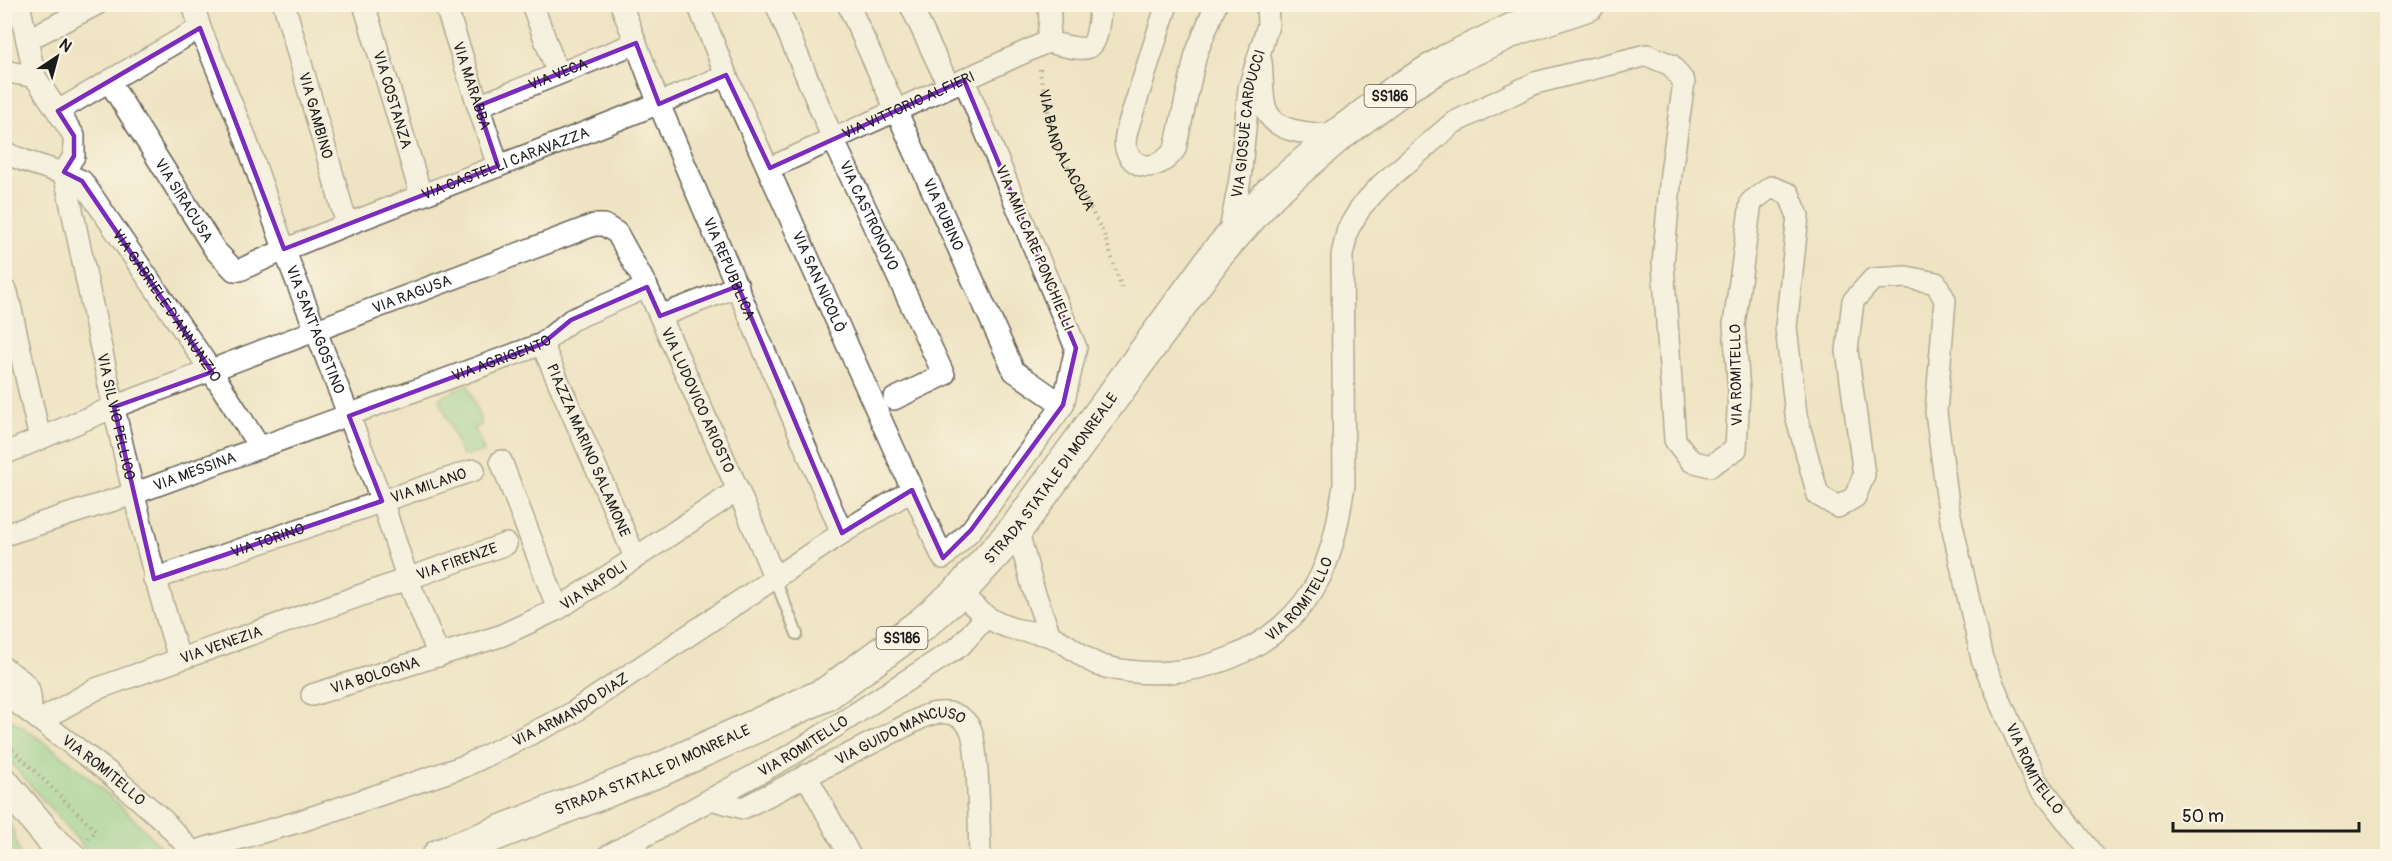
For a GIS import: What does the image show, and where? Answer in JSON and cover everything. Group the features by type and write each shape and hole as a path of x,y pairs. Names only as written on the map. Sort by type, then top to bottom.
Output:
{"main road":[{"name":"STRADA STATALE DI MONREALE","path":"439,856 659,770 826,694 921,624 959,592 1017,528 1228,243 1270,193 1337,136 1399,90 1447,61 1518,28 1588,4"}],"street":[{"path":"4,152 21,160 64,172 74,156 74,136 35,77 19,4"},
{"path":"27,40 97,4"},
{"name":"VIA SANT'AGOSTINO","path":"193,4 200,28 244,134 284,249 382,501 408,580 439,656"},
{"name":"VIA GAMBINO","path":"284,4 347,225"},
{"name":"VIA COSTANZA","path":"364,4 421,195"},
{"name":"VIA MARABBA","path":"445,4 498,166"},
{"path":"532,4 558,74"},
{"name":"VIA REPUBBLICA","path":"621,4 659,104 842,533"},
{"name":"VIA SAN NICOLÒ","path":"698,4 726,75 770,168 943,558"},
{"name":"VIA CASTRONOVO","path":"776,4 833,139 944,375 894,399"},
{"name":"VIA RUBINO","path":"848,4 1014,370 1063,405"},
{"name":"VIA AMILCARE PONCHIELLI","path":"910,4 957,83 1076,348 1063,405 971,530 943,558"},
{"path":"1049,4 1050,22 1047,42 1081,50 1088,49 1094,44 1101,4"},
{"path":"1167,4 1127,130 1125,147 1133,160 1145,166 1155,166 1167,160 1175,149 1196,54 1216,4"},
{"name":"VIA GIOSUÈ CARDUCCI","path":"1228,243 1240,179 1248,88 1268,25 1269,8 1267,4"},
{"path":"57,111 200,28"},
{"name":"VIA VITTORIO ALFIERI","path":"770,168 1047,42"},
{"name":"VIA VECA","path":"478,106 636,43"},
{"path":"1261,50 1265,107 1269,116 1290,130 1337,136"},
{"name":"VIA ROMITELLO","path":"1050,636 1103,667 1144,674 1182,672 1214,663 1245,652 1273,636 1292,617 1319,577 1332,546 1343,494 1342,255 1348,229 1361,207 1381,185 1453,123 1535,83 1647,56 1671,65 1684,82 1671,173 1663,264 1675,440 1691,461 1710,466 1736,449 1739,391 1734,325 1752,202 1771,187 1789,194 1798,216 1786,327 1796,415 1818,495 1838,507 1855,497 1864,475 1847,351 1853,301 1873,279 1906,277 1936,283 1945,300 1936,412 1949,511 1982,659 2035,780 2094,856"},
{"path":"4,71 35,77"},
{"name":"VIA CASTELLI CARAVAZZA","path":"284,249 659,104 726,75"},
{"name":"VIA SIRACUSA","path":"109,81 215,250 230,268 240,270 284,249"},
{"name":"VIA GABRIELE D'ANNUNZIO","path":"64,172 82,181 212,372 260,448"},
{"name":"VIA SILVIO PELLICO","path":"64,172 133,494 154,579 179,658"},
{"name":"VIA RAGUSA","path":"4,454 114,407 212,372 594,225 612,228"},
{"name":"VIA LUDOVICO ARIOSTO","path":"612,228 647,287 738,490 775,579"},
{"path":"660,316 738,286"},
{"name":"VIA AGRIGENTO","path":"349,416 542,344 570,320 647,287"},
{"path":"7,292 40,439"},
{"name":"PIAZZA MARINO SALAMONE","path":"542,344 635,557"},
{"name":"VIA MESSINA","path":"4,535 133,494 349,416"},
{"path":"501,461 558,609"},
{"name":"VIA MILANO","path":"382,501 474,470"},
{"name":"VIA NAPOLI","path":"439,656 500,636 558,609 738,490"},
{"name":"VIA ARMANDO DIAZ","path":"194,854 465,766 569,715 842,533 912,490"},
{"name":"VIA TORINO","path":"154,579 382,501"},
{"path":"959,592 985,618 1013,629 1050,636 1017,528"},
{"name":"VIA FIRENZE","path":"408,580 506,544"},
{"name":"VIA VENEZIA","path":"36,716 96,689 179,658 408,580"},
{"name":"VIA ROMITELLO","path":"608,856 644,848 711,799 793,754 960,646 985,618"},
{"name":"VIA BOLOGNA","path":"312,695 439,656"},
{"path":"4,668 28,686 36,716"},
{"name":"VIA ROMITELLO","path":"4,693 108,772 164,821 194,854"},
{"name":"VIA GUIDO MANCUSO","path":"711,799 743,808 925,716 935,712 946,712 964,721 974,739 980,856"},
{"path":"806,775 850,856"},
{"path":"4,783 60,852"}],"lane":[{"path":"775,579 797,634"}],"path":[{"name":"VIA BANDALACQUA","path":"1047,42 1040,73 1055,143 1104,234 1122,289"},
{"path":"4,741 96,831 60,852"}],"highlighted area":[{"path":"200,28 284,249 498,166 478,106 636,43 659,104 726,75 770,168 964,80 1076,348 1063,405 971,530 943,558 912,490 842,533 738,286 660,316 647,287 571,320 542,344 349,416 382,501 154,579 114,407 212,372 82,181 64,172 74,156 74,136 58,111"}],"green space":[{"path":"468,384 482,424 475,428 484,452 462,456 439,398"},
{"path":"4,715 49,746 92,780 169,856 92,856 88,854 5,756"},
{"path":"5,815 13,831 20,856 5,856"}]}
